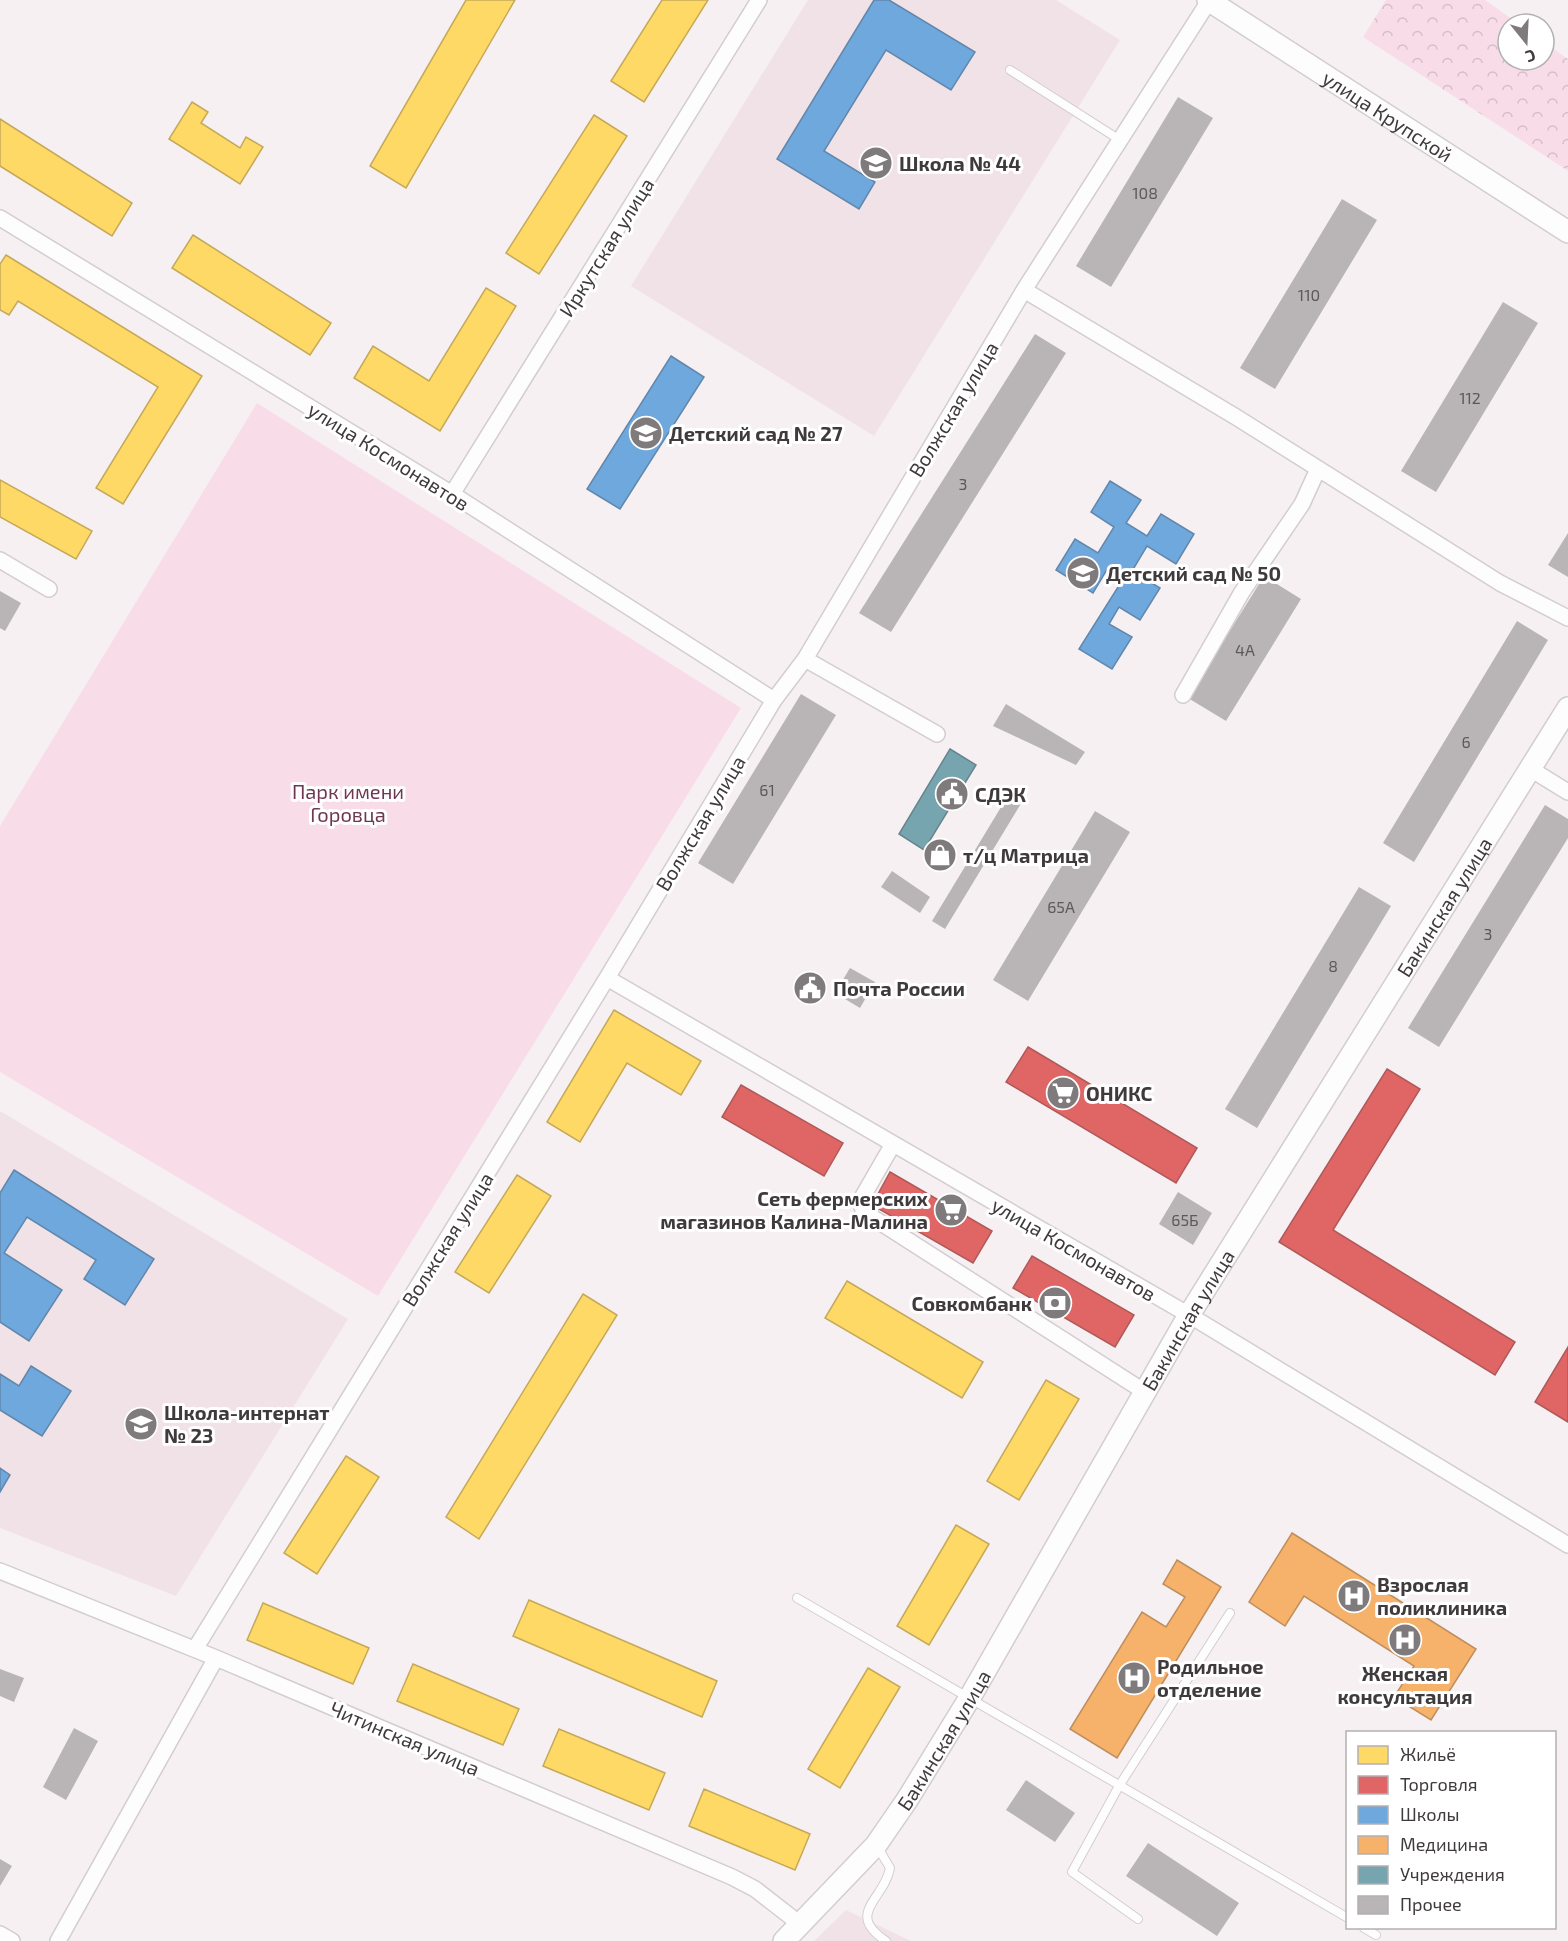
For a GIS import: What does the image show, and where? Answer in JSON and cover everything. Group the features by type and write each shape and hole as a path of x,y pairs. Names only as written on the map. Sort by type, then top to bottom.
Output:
{"street":[{"name":"Иркутская улица","path":"452,494 759,0"},
{"name":"Волжская улица","path":"195,1649 607,978 774,700 805,659 1024,290 1209,0"},
{"name":"улица Крупской","path":"1209,0 1568,232"},
{"name":"улица Космонавтов","path":"0,218 452,494 774,700"},
{"path":"1024,290 1500,583 1568,618"},
{"path":"1183,695 1242,592 1302,504 1318,469"},
{"path":"0,560 49,589"},
{"path":"805,659 937,734"},
{"name":"Бакинская улица","path":"784,1941 876,1845 907,1800 969,1699 1189,1315 1568,708"},
{"path":"1529,768 1568,792"},
{"name":"улица Космонавтов","path":"607,978 1189,1315 1568,1545"},
{"path":"893,1144 863,1196 861,1204 864,1212 1145,1392"},
{"name":"Читинская улица","path":"0,1570 195,1649 732,1877 755,1889 800,1924"},
{"path":"58,1941 216,1658"},
{"path":"0,1934 12,1941"}],"lane":[{"path":"1010,70 1120,140"},
{"path":"797,1598 1346,1917"},
{"path":"1138,1918 1072,1872 1119,1786 1230,1613"},
{"path":"876,1845 890,1868 888,1880 867,1908 867,1918 872,1928 886,1941"},
{"path":"1366,1929 1376,1935"}],"shaded area":[{"name":"Школа № 44","path":"808,0 1056,0 1120,40 874,436 631,286"},
{"name":"Школа-интернат № 23","path":"0,1111 348,1319 176,1596 0,1528"},
{"path":"846,1910 911,1941 814,1941"}],"green space":[{"path":"1386,0 1485,0 1502,12 1496,12 1496,72 1556,72 1556,50 1568,59 1568,171 1363,37"},
{"name":"Парк имени Горовца","path":"257,403 741,708 378,1296 0,1072 0,826"}],"building: Жильё":[{"path":"466,0 515,0 406,188 370,166"},
{"path":"662,0 708,0 644,102 611,81"},
{"path":"192,102 208,112 201,123 240,148 246,137 263,147 240,184 169,139"},
{"path":"594,115 627,136 539,274 506,253"},
{"path":"0,119 132,203 112,236 0,166"},
{"path":"193,235 331,323 310,355 172,268"},
{"path":"6,255 202,376 123,504 96,488 158,387 18,301 9,315 0,310 0,264"},
{"path":"486,288 516,306 440,431 354,378 373,346 429,381"},
{"path":"0,480 92,531 76,559 0,517"},
{"path":"614,1010 701,1061 681,1095 627,1063 580,1142 547,1122"},
{"path":"517,1175 551,1196 489,1293 455,1272"},
{"path":"847,1281 983,1362 962,1398 825,1318"},
{"path":"583,1294 617,1315 479,1539 446,1517"},
{"path":"1046,1380 1079,1399 1019,1500 987,1481"},
{"path":"346,1456 379,1477 317,1574 284,1553"},
{"path":"956,1525 989,1544 929,1645 897,1626"},
{"path":"529,1600 717,1681 702,1717 513,1636"},
{"path":"263,1603 369,1648 353,1684 247,1640"},
{"path":"413,1664 519,1709 503,1745 397,1701"},
{"path":"868,1668 900,1687 840,1788 808,1769"},
{"path":"559,1729 665,1773 649,1810 543,1766"},
{"path":"704,1789 810,1834 795,1870 689,1826"}],"building: Торговля":[{"path":"1028,1047 1197,1148 1176,1183 1006,1082"},
{"path":"1387,1069 1420,1089 1333,1230 1515,1342 1495,1375 1279,1242"},
{"path":"741,1085 843,1143 824,1176 722,1117"},
{"path":"890,1172 992,1231 973,1263 872,1205"},
{"path":"1032,1256 1134,1315 1115,1347 1013,1288"},
{"path":"1568,1347 1568,1422 1535,1402"}],"building: Школы":[{"path":"874,0 889,0 975,52 951,90 886,50 824,151 875,182 859,209 777,159"},
{"name":"Детский сад № 27","path":"671,356 704,377 620,509 587,489"},
{"name":"Детский сад № 50","path":"1110,481 1141,500 1126,523 1147,536 1161,514 1194,534 1176,564 1147,546 1132,571 1160,588 1140,620 1119,607 1109,624 1132,637 1112,669 1079,649 1125,576 1109,566 1093,593 1056,570 1075,539 1098,553 1114,527 1091,512"},
{"path":"14,1170 154,1259 125,1305 84,1279 96,1260 27,1217 4,1253 62,1290 29,1341 0,1322 0,1193"},
{"path":"31,1366 71,1391 42,1436 0,1410 0,1374 19,1386"},
{"path":"0,1468 10,1475 0,1492"}],"building: Медицина":[{"path":"1292,1533 1476,1649 1431,1720 1394,1697 1414,1666 1304,1596 1285,1626 1249,1602"},
{"name":"Родильное отделение","path":"1177,1560 1221,1587 1117,1758 1070,1729 1142,1612 1166,1627 1185,1597 1163,1584"}],"building: Учреждения":[{"path":"950,749 976,765 924,850 899,834"}],"building: Прочее":[{"path":"1178,97 1213,118 1111,287 1076,266"},
{"path":"1342,199 1377,220 1275,389 1240,368"},
{"path":"1503,302 1538,323 1436,492 1401,471"},
{"path":"1035,334 1066,353 891,632 859,613"},
{"path":"1568,533 1568,577 1548,565"},
{"path":"1264,576 1301,599 1226,721 1188,698"},
{"path":"0,591 21,603 5,631 0,628"},
{"path":"1517,621 1548,640 1414,862 1383,843"},
{"path":"801,694 836,715 733,884 698,863"},
{"path":"1006,704 1085,752 1076,765 993,726"},
{"path":"1012,789 1025,797 945,929 932,921"},
{"path":"1545,805 1568,819 1568,838 1439,1047 1408,1028"},
{"path":"1095,811 1130,832 1028,1001 993,980"},
{"path":"892,871 930,897 920,913 881,887"},
{"path":"1359,887 1391,906 1257,1128 1225,1109"},
{"path":"850,968 875,982 860,1008 835,993"},
{"path":"1178,1192 1212,1213 1193,1245 1159,1224"},
{"path":"0,1669 24,1678 14,1702 0,1696"},
{"path":"74,1728 98,1741 66,1800 43,1787"},
{"path":"1026,1780 1075,1813 1055,1842 1006,1810"},
{"path":"1148,1843 1239,1903 1217,1936 1126,1876"},
{"path":"0,1859 12,1866 0,1886"}],"place":[{"name":"Школа № 44","path":"876,163"},
{"name":"Детский сад № 27","path":"646,433"},
{"name":"Детский сад № 50","path":"1083,573"},
{"name":"СДЭК","path":"952,794"},
{"name":"т/ц Матрица","path":"940,855"},
{"name":"Почта России","path":"810,988"},
{"name":"ОНИКС","path":"1063,1093"},
{"name":"Сеть фермерских магазинов Калина-Малина","path":"951,1210"},
{"name":"Совкомбанк","path":"1055,1303"},
{"name":"Школа-интернат № 23","path":"141,1424"},
{"name":"Взрослая поликлиника","path":"1354,1596"},
{"name":"Женская консультация","path":"1405,1640"},
{"name":"Родильное отделение","path":"1134,1678"}]}
